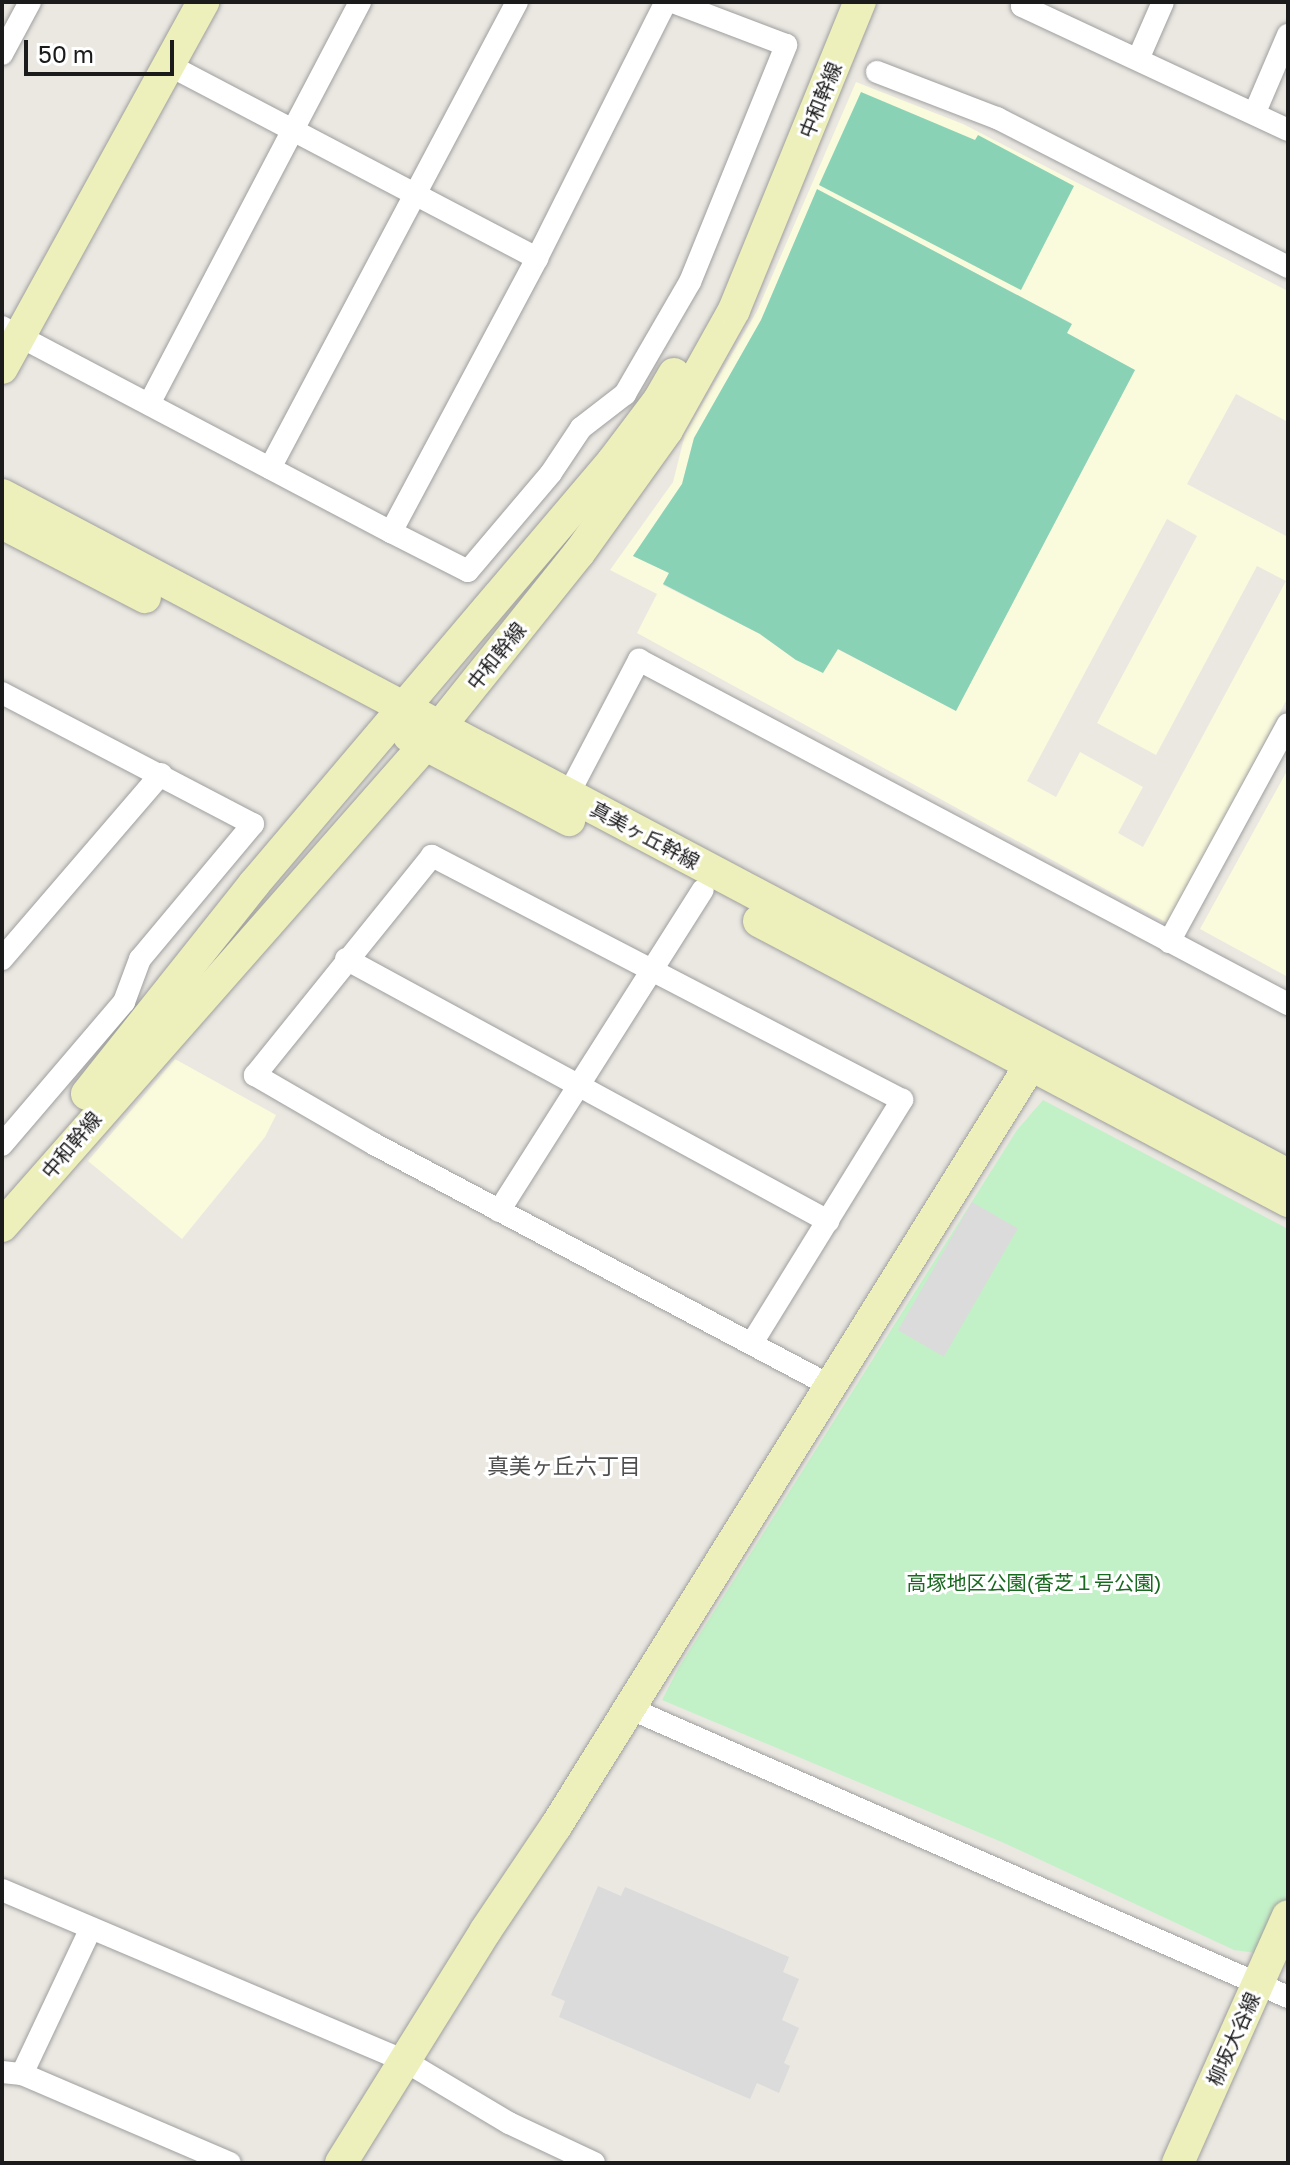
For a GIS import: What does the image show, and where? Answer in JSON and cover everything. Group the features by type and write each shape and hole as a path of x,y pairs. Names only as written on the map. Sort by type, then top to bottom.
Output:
{"street":[{"path":"2,54 10,19 30,2"},
{"path":"2,368 11,332 203,2"},
{"path":"149,404 360,2"},
{"path":"270,468 418,194 517,2"},
{"path":"391,532 537,258 666,2"},
{"path":"11,332 468,571 551,473 581,428 625,394 690,282 786,45 673,2"},
{"name":"中和幹線","path":"2,1194 173,989 254,884 613,461 659,400 713,304 840,2"},
{"name":"中和幹線","path":"2,1226 433,735 579,553 667,430 734,310 860,2"},
{"path":"1023,2 1022,6 1139,57 1288,130"},
{"path":"1139,57 1163,2"},
{"path":"1255,112 1288,35"},
{"path":"169,65 537,258"},
{"path":"877,72 997,118 1288,267"},
{"name":"真美ヶ丘幹線","path":"2,495 397,717"},
{"name":"真美ヶ丘幹線","path":"2,523 433,735 568,795 1036,1055 1288,1201"},
{"path":"568,795 639,660 1288,1004"},
{"path":"2,693 253,824 140,959 124,1002 2,1145"},
{"path":"1169,942 1288,724"},
{"name":"真美ヶ丘幹線","path":"433,735 703,890 1036,1055 1288,1175"},
{"path":"2,959 161,774"},
{"path":"752,1343 902,1100 432,856 255,1075 499,1211 829,1385"},
{"path":"499,1211 703,890"},
{"path":"346,959 828,1221"},
{"path":"341,2163 1036,1055"},
{"path":"629,1708 1288,1997"},
{"path":"2,1890 405,2061 509,2123 594,2163"},
{"name":"柳坂大谷線","path":"1178,2163 1288,1916"},
{"path":"91,1928 12,2073 217,2161"}],"shaded area":[{"path":"856,82 963,124 1288,291 1288,422 1236,394 1187,484 1288,537 1288,697 1169,924 637,633 657,594 610,570 673,482 685,434 757,311","holes":["817,190 1071,323 1066,333 1135,370 956,710 837,649 796,660 760,634 663,585 669,573 633,556 682,484 694,438 761,320","1167,519 1197,536 1097,723 1156,755 1257,566 1286,581 1143,847 1118,833 1143,787 1080,752 1056,797 1027,781"]},
{"path":"1288,769 1288,977 1200,929"},
{"path":"175,1059 276,1115 265,1137 182,1239 88,1161"},
{"path":"972,1202 1018,1228 944,1357 898,1330"},
{"path":"598,1886 621,1896 625,1887 789,1957 783,1972 799,1979 782,2020 799,2028 784,2063 790,2066 779,2093 757,2083 750,2099 559,2017 565,2001 551,1995"}],"green space":[{"path":"861,92 975,140 978,135 1074,186 1021,290 819,185"},
{"path":"817,189 1072,324 1067,333 1135,370 956,711 838,649 823,673 796,660 760,634 663,584 669,573 633,556 682,484 694,438 761,320"},
{"name":"高塚地区公園(香芝１号公園)","path":"1043,1100 1288,1229 1288,1895 1256,1953 1234,1950 1004,1843 662,1700 679,1667 1017,1130"}],"district":[{"name":"真美ヶ丘六丁目","path":"564,1466"}]}
